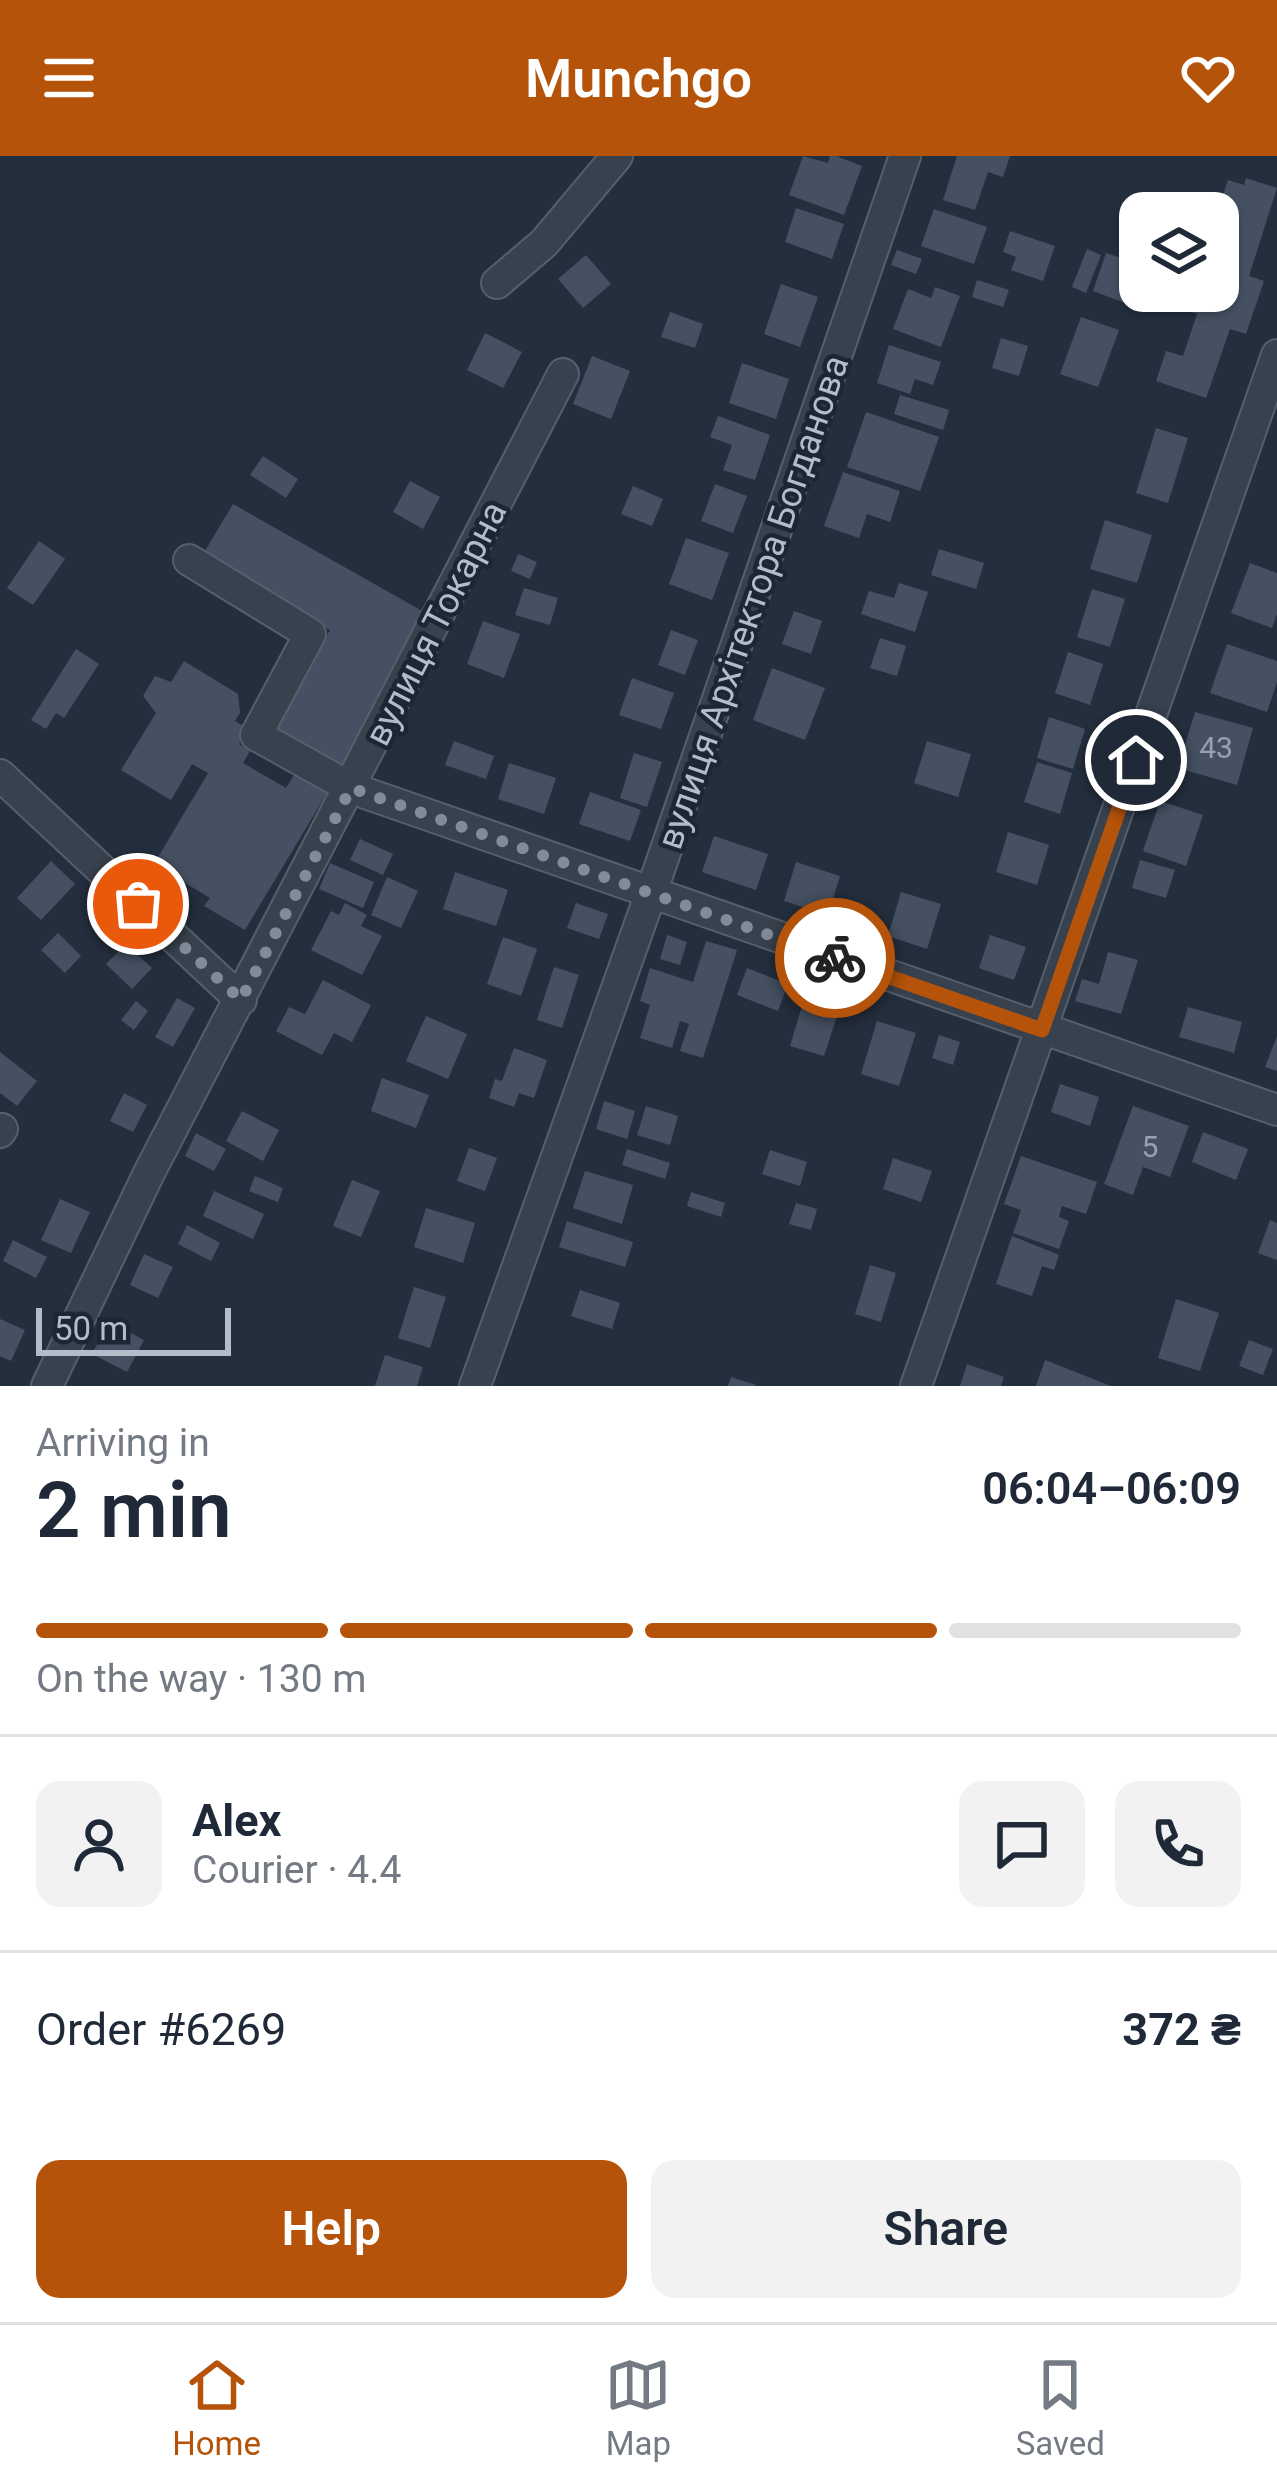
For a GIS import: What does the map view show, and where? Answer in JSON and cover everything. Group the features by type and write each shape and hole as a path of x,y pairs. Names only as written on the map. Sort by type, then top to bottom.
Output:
{"street":[{"path":"497,283 544,243 616,156"},
{"name":"вулиця Архітектора Богданова","path":"475,1386 905,156"},
{"path":"916,1386 1277,355"},
{"name":"вулиця Токарна","path":"47,1386 149,1173 563,374"},
{"path":"189,560 310,634 256,735 351,788 1277,1110"},
{"path":"0,775 241,1000"}],"building":[{"path":"803,156 828,163 830,156 836,156 862,166 844,215 789,195"},
{"path":"957,156 1010,156 1003,177 988,172 975,210 943,200"},
{"path":"1246,178 1277,188 1249,276 1264,281 1246,334 1230,329 1206,398 1156,381 1166,351 1183,356 1197,314 1191,312 1239,312 1239,192 1224,192 1228,180 1244,185"},
{"path":"796,208 844,224 832,259 785,242"},
{"path":"934,209 987,227 974,264 921,246"},
{"path":"1010,231 1055,246 1043,281 1011,270 1016,257 1003,252"},
{"path":"1087,249 1101,255 1086,293 1072,287"},
{"path":"897,250 922,259 916,274 891,265"},
{"path":"1106,253 1119,257 1119,301 1093,291"},
{"path":"586,255 611,284 583,308 558,279"},
{"path":"977,280 1009,290 1003,307 972,297"},
{"path":"781,284 818,297 800,347 764,334"},
{"path":"935,287 960,296 941,347 893,329 908,289 931,298"},
{"path":"670,312 703,324 695,348 661,337"},
{"path":"1081,317 1119,330 1098,387 1060,374"},
{"path":"485,333 522,352 503,388 467,370"},
{"path":"1001,338 1028,346 1019,376 992,368"},
{"path":"889,345 941,362 933,385 915,379 910,394 877,383"},
{"path":"592,356 630,371 611,419 573,404"},
{"path":"742,363 789,379 776,419 729,403"},
{"path":"900,395 949,410 943,430 894,414"},
{"path":"866,412 939,437 920,491 847,467"},
{"path":"718,416 770,435 755,480 723,470 732,445 710,437"},
{"path":"1156,428 1188,438 1168,503 1136,493"},
{"path":"263,456 298,479 286,498 250,475"},
{"path":"843,472 900,491 890,522 867,514 859,538 824,526"},
{"path":"410,481 440,497 423,529 393,512"},
{"path":"715,484 747,496 733,533 701,521"},
{"path":"633,486 663,499 652,526 621,514"},
{"path":"233,504 431,616 340,776 270,737 330,630 202,556"},
{"path":"1105,520 1152,535 1137,583 1090,569"},
{"path":"686,538 729,553 712,600 669,584"},
{"path":"39,541 65,559 33,605 7,588"},
{"path":"939,549 984,563 976,589 931,575"},
{"path":"518,554 537,562 530,579 511,571"},
{"path":"1250,563 1277,573 1277,614 1272,628 1231,613"},
{"path":"899,583 928,592 915,632 861,614 869,591 894,598"},
{"path":"524,588 558,598 550,625 515,615"},
{"path":"1092,589 1125,599 1110,647 1077,637"},
{"path":"794,611 822,621 811,654 782,644"},
{"path":"483,621 520,634 504,678 467,664"},
{"path":"671,630 698,640 685,675 658,665"},
{"path":"880,638 906,646 897,676 870,668"},
{"path":"1227,644 1277,661 1277,682 1267,712 1210,693"},
{"path":"76,649 99,664 64,718 56,713 46,729 31,720"},
{"path":"1068,652 1103,664 1090,705 1055,693"},
{"path":"184,661 238,694 240,713 235,721 248,729 239,744 250,751 243,763 286,788 294,775 327,793 245,930 204,906 210,898 154,864 208,773 192,764 171,800 121,770 156,713 143,696 155,676 171,682"},
{"path":"772,668 825,688 805,740 753,720"},
{"path":"632,678 674,693 661,729 619,715"},
{"path":"1195,712 1253,728 1237,785 1178,768"},
{"path":"1049,717 1085,729 1073,769 1037,758"},
{"path":"454,741 494,756 486,779 445,765"},
{"path":"927,741 971,754 958,797 914,783"},
{"path":"634,753 662,762 647,807 620,798"},
{"path":"1037,762 1072,773 1060,814 1024,802"},
{"path":"509,763 556,778 544,814 498,799"},
{"path":"590,792 641,810 630,841 579,824"},
{"path":"1160,801 1203,815 1186,866 1143,851"},
{"path":"1008,832 1049,845 1037,885 996,872"},
{"path":"714,836 768,854 756,890 702,872"},
{"path":"360,839 393,854 383,875 350,860"},
{"path":"1140,860 1175,870 1166,898 1132,888"},
{"path":"51,861 75,884 41,920 17,898"},
{"path":"796,862 840,876 828,915 784,901"},
{"path":"330,863 374,882 363,908 319,889"},
{"path":"455,872 508,890 496,926 443,909"},
{"path":"387,877 418,891 401,928 371,915"},
{"path":"901,892 941,904 927,949 888,936"},
{"path":"345,903 367,915 361,926 382,936 362,975 311,950 331,911 339,915"},
{"path":"576,903 608,914 599,939 567,928"},
{"path":"58,933 81,956 65,973 41,950"},
{"path":"667,935 687,942 680,965 660,959"},
{"path":"990,935 1026,947 1014,980 979,968"},
{"path":"503,937 537,949 521,996 487,984"},
{"path":"706,941 737,950 703,1058 680,1051 689,1024 680,1021 672,1048 640,1038 650,1005 640,1001 650,968 693,982"},
{"path":"126,944 152,968 132,989 106,964"},
{"path":"1108,952 1138,960 1121,1014 1075,1001 1082,979 1099,984"},
{"path":"554,967 579,975 562,1028 537,1020"},
{"path":"747,968 788,984 778,1011 737,995"},
{"path":"323,980 371,1005 352,1042 334,1033 322,1055 276,1031 289,1007 305,1014"},
{"path":"177,998 195,1008 173,1047 155,1037"},
{"path":"804,999 839,1010 824,1056 790,1046"},
{"path":"136,1001 148,1011 134,1030 121,1020"},
{"path":"1188,1007 1242,1022 1234,1053 1179,1037"},
{"path":"426,1016 467,1034 448,1079 406,1061"},
{"path":"877,1021 916,1033 899,1086 861,1074"},
{"path":"939,1035 960,1042 953,1065 932,1058"},
{"path":"1277,1036 1277,1071 1265,1067"},
{"path":"514,1048 547,1060 534,1098 519,1093 514,1107 489,1098 495,1079 502,1081"},
{"path":"0,1052 37,1081 17,1106 0,1093"},
{"path":"382,1078 429,1095 416,1128 371,1111"},
{"path":"1060,1084 1099,1097 1090,1126 1051,1112"},
{"path":"124,1093 147,1105 133,1132 110,1121"},
{"path":"604,1101 635,1111 627,1139 596,1129"},
{"path":"646,1106 678,1116 670,1145 637,1135"},
{"path":"1133,1106 1189,1126 1170,1177 1143,1167 1133,1195 1104,1184"},
{"path":"242,1111 279,1130 263,1161 226,1141"},
{"path":"1203,1132 1248,1149 1236,1180 1192,1162"},
{"path":"196,1133 226,1149 214,1171 185,1156"},
{"path":"469,1148 497,1158 485,1191 457,1181"},
{"path":"627,1149 670,1163 665,1179 622,1165"},
{"path":"770,1150 807,1162 800,1186 762,1174"},
{"path":"1021,1156 1097,1182 1086,1214 1062,1206 1059,1217 1069,1221 1059,1249 1013,1233 1021,1210 1004,1204"},
{"path":"893,1158 932,1171 921,1202 883,1189"},
{"path":"585,1171 633,1185 622,1224 573,1208"},
{"path":"255,1176 283,1188 278,1202 249,1191"},
{"path":"352,1180 380,1191 361,1237 333,1226"},
{"path":"214,1191 264,1214 253,1239 203,1216"},
{"path":"691,1192 725,1203 721,1217 687,1206"},
{"path":"60,1199 90,1212 71,1253 41,1240"},
{"path":"796,1203 817,1209 811,1230 789,1224"},
{"path":"426,1208 475,1223 463,1263 414,1247"},
{"path":"1270,1220 1277,1223 1277,1260 1258,1253"},
{"path":"567,1221 633,1242 625,1267 559,1247"},
{"path":"187,1225 220,1243 211,1261 178,1244"},
{"path":"1012,1236 1059,1255 1054,1270 1042,1266 1032,1296 996,1284"},
{"path":"13,1240 47,1257 36,1278 3,1261"},
{"path":"144,1254 173,1267 158,1298 130,1285"},
{"path":"870,1265 896,1273 881,1322 855,1314"},
{"path":"414,1287 446,1297 430,1348 398,1338"},
{"path":"580,1290 620,1303 612,1329 571,1316"},
{"path":"1176,1299 1219,1313 1200,1371 1158,1358"},
{"path":"0,1319 25,1330 11,1361 0,1356"},
{"path":"109,1322 144,1340 127,1372 92,1354"},
{"path":"1249,1340 1273,1349 1263,1375 1239,1366"},
{"path":"385,1355 423,1367 417,1386 375,1386"},
{"path":"1045,1360 1111,1386 1036,1386"},
{"path":"967,1364 1004,1377 1001,1386 960,1386"},
{"path":"731,1377 756,1385 756,1386 728,1386"}],"way so far":[{"path":"138,904 241,1000 351,788 835,958"}],"route":[{"path":"835,958 1042,1030 1136,760"}]}
